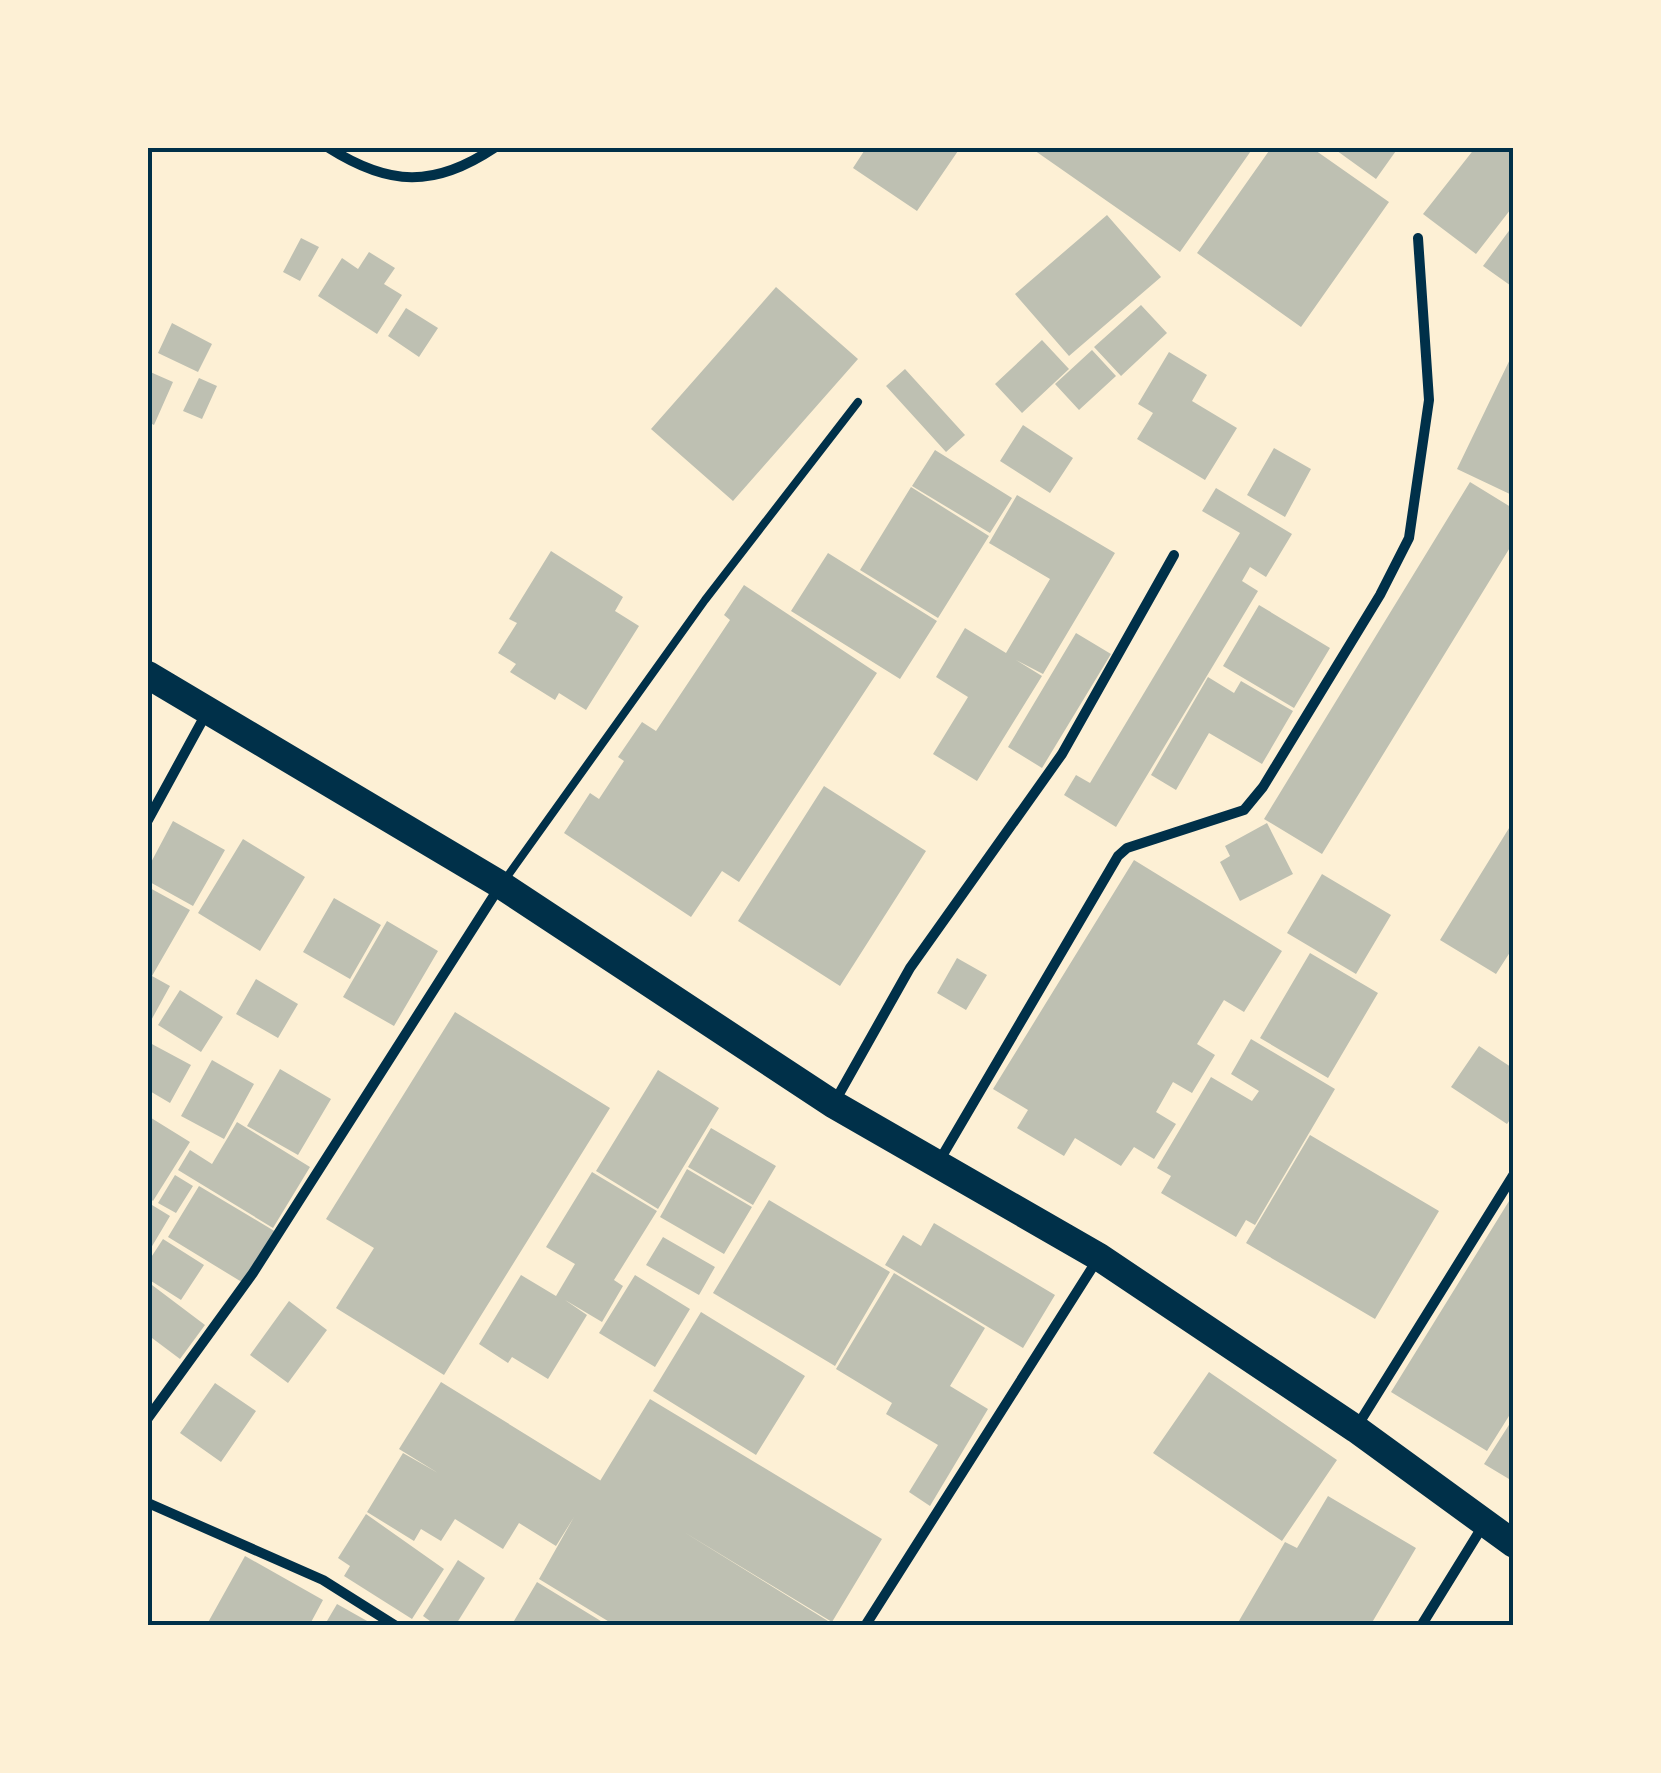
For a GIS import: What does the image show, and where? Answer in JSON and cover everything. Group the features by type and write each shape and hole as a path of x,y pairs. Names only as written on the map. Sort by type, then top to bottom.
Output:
{"highway":[{"path":"148,675 501,885 833,1104 1099,1257 1356,1429 1514,1544"}],"street":[{"path":"329,148 377,174 407,179 442,174 494,148"},
{"path":"938,1164 1118,856 1142,842 1244,810 1263,786 1410,538 1430,400 1418,238"},
{"path":"833,1104 910,968 1062,754 1174,555"},
{"path":"148,820 208,711"},
{"path":"148,1418 253,1273 501,885"},
{"path":"1356,1429 1514,1174"},
{"path":"865,1626 1099,1257"},
{"path":"148,1503 323,1580 396,1626"},
{"path":"1421,1626 1485,1523"}],"lane":[{"path":"501,885 704,600 858,402"}],"building":[{"path":"866,148 960,148 917,211 853,168"},
{"path":"1031,148 1253,148 1180,252"},
{"path":"1271,148 1312,148 1389,202 1301,327 1197,253"},
{"path":"1333,148 1398,148 1376,179"},
{"path":"1475,148 1514,148 1514,205 1476,254 1423,214"},
{"path":"1107,215 1161,277 1069,356 1015,294"},
{"path":"1514,224 1514,288 1483,266"},
{"path":"301,238 319,247 300,281 283,272"},
{"path":"369,252 395,268 384,284 402,295 377,334 318,296 342,258 358,269"},
{"path":"776,287 858,359 733,501 651,429"},
{"path":"1141,305 1167,333 1121,376 1094,347"},
{"path":"406,308 438,328 419,357 388,336"},
{"path":"172,323 212,344 198,372 158,353"},
{"path":"1042,340 1069,369 1022,413 995,384"},
{"path":"1092,350 1116,376 1079,410 1055,384"},
{"path":"1514,351 1514,496 1457,469"},
{"path":"1169,352 1207,375 1192,401 1237,428 1205,480 1137,439 1153,413 1138,404"},
{"path":"905,369 965,435 946,452 886,386"},
{"path":"148,371 173,382 154,425 148,422"},
{"path":"199,378 217,386 202,419 183,411"},
{"path":"1023,425 1073,458 1050,493 1000,461"},
{"path":"1274,448 1311,469 1285,517 1247,495"},
{"path":"935,450 1012,498 990,533 912,486"},
{"path":"1470,482 1514,509 1514,541 1322,854 1264,819"},
{"path":"911,487 989,536 938,618 860,570"},
{"path":"1216,488 1292,534 1266,577 1250,567 1242,581 1258,591 1116,827 1064,795 1076,775 1090,783 1240,533 1202,511"},
{"path":"1017,495 1115,553 1043,674 1016,660 1042,676 977,781 933,754 968,697 936,677 965,628 1006,653 1050,579 989,543"},
{"path":"551,551 623,597 615,611 639,626 586,710 559,693 555,700 510,672 516,664 498,653 517,623 509,619"},
{"path":"828,553 937,621 900,679 791,611"},
{"path":"744,585 877,673 739,882 722,871 691,917 564,833 590,793 599,799 624,761 618,757 642,722 656,731 730,620 724,615"},
{"path":"1259,605 1330,648 1294,708 1223,666"},
{"path":"1076,633 1111,654 1042,768 1008,747"},
{"path":"1208,677 1234,693 1241,681 1293,711 1262,764 1209,733 1176,790 1151,775"},
{"path":"824,786 926,851 840,986 738,921"},
{"path":"1514,820 1514,946 1496,974 1440,940"},
{"path":"173,821 225,850 193,906 148,881 148,868"},
{"path":"1267,823 1293,874 1240,901 1220,862 1230,856 1225,846"},
{"path":"243,839 305,877 260,951 198,913"},
{"path":"1134,860 1282,951 1244,1012 1224,1000 1197,1044 1215,1055 1192,1093 1173,1082 1156,1112 1176,1124 1154,1159 1134,1147 1121,1166 1075,1138 1064,1156 1017,1128 1028,1110 993,1089"},
{"path":"1322,874 1391,915 1356,974 1287,933"},
{"path":"148,887 190,910 152,976 170,986 148,1026"},
{"path":"334,898 381,925 350,979 303,952"},
{"path":"387,921 438,951 394,1026 343,997"},
{"path":"1310,953 1378,993 1328,1078 1260,1038"},
{"path":"957,958 987,975 966,1010 937,993"},
{"path":"256,979 298,1004 278,1038 236,1014"},
{"path":"180,990 223,1017 201,1052 158,1025"},
{"path":"455,1012 610,1108 444,1375 336,1308 374,1248 326,1219"},
{"path":"1251,1039 1335,1089 1255,1225 1246,1220 1236,1237 1161,1193 1171,1176 1157,1168 1211,1077 1252,1101 1259,1091 1231,1074"},
{"path":"150,1043 191,1065 170,1103 148,1090"},
{"path":"1479,1046 1514,1069 1514,1114 1507,1124 1451,1087"},
{"path":"212,1060 254,1084 224,1139 181,1116"},
{"path":"280,1069 331,1099 298,1155 247,1126"},
{"path":"658,1070 719,1108 658,1209 596,1171"},
{"path":"148,1116 190,1142 153,1201 148,1197"},
{"path":"237,1122 310,1167 273,1228 178,1170 190,1150 212,1164"},
{"path":"711,1128 776,1166 753,1205 688,1167"},
{"path":"1310,1135 1439,1211 1375,1319 1246,1243"},
{"path":"687,1169 752,1207 724,1254 660,1217"},
{"path":"592,1172 657,1211 614,1280 623,1286 602,1322 565,1300 587,1315 548,1379 512,1357 508,1363 479,1344 521,1275 556,1296 575,1264 546,1247"},
{"path":"175,1175 193,1186 176,1213 158,1203"},
{"path":"199,1186 276,1232 245,1284 168,1237"},
{"path":"1514,1193 1514,1408 1487,1451 1391,1392"},
{"path":"769,1200 890,1272 835,1366 713,1293"},
{"path":"152,1205 170,1216 148,1253 148,1207"},
{"path":"934,1223 1055,1295 1023,1348 885,1265 903,1235 921,1246"},
{"path":"663,1237 715,1267 699,1295 646,1265"},
{"path":"163,1239 204,1265 181,1300 148,1279 148,1262"},
{"path":"894,1273 985,1328 950,1386 988,1409 930,1506 909,1492 938,1445 886,1414 892,1403 836,1369"},
{"path":"635,1275 690,1309 655,1367 599,1333"},
{"path":"148,1282 205,1325 180,1359 148,1335"},
{"path":"289,1301 327,1330 288,1383 250,1355"},
{"path":"701,1312 805,1376 756,1455 653,1391"},
{"path":"1209,1372 1337,1460 1282,1541 1153,1453"},
{"path":"441,1382 828,1621 826,1626 616,1626 539,1579 574,1517 556,1546 519,1523 503,1549 455,1519 441,1541 421,1529 414,1541 367,1512 403,1453 438,1473 399,1449"},
{"path":"215,1383 256,1411 221,1462 180,1433"},
{"path":"650,1399 882,1539 832,1622 600,1481"},
{"path":"1514,1417 1514,1482 1484,1464"},
{"path":"1328,1496 1416,1548 1370,1626 1236,1626 1285,1542 1297,1548"},
{"path":"366,1514 444,1569 412,1619 344,1576 350,1566 338,1558"},
{"path":"245,1556 323,1600 309,1626 206,1626"},
{"path":"458,1560 485,1578 455,1626 437,1626 423,1616"},
{"path":"537,1582 609,1626 511,1626"},
{"path":"337,1604 376,1626 324,1626"}]}
